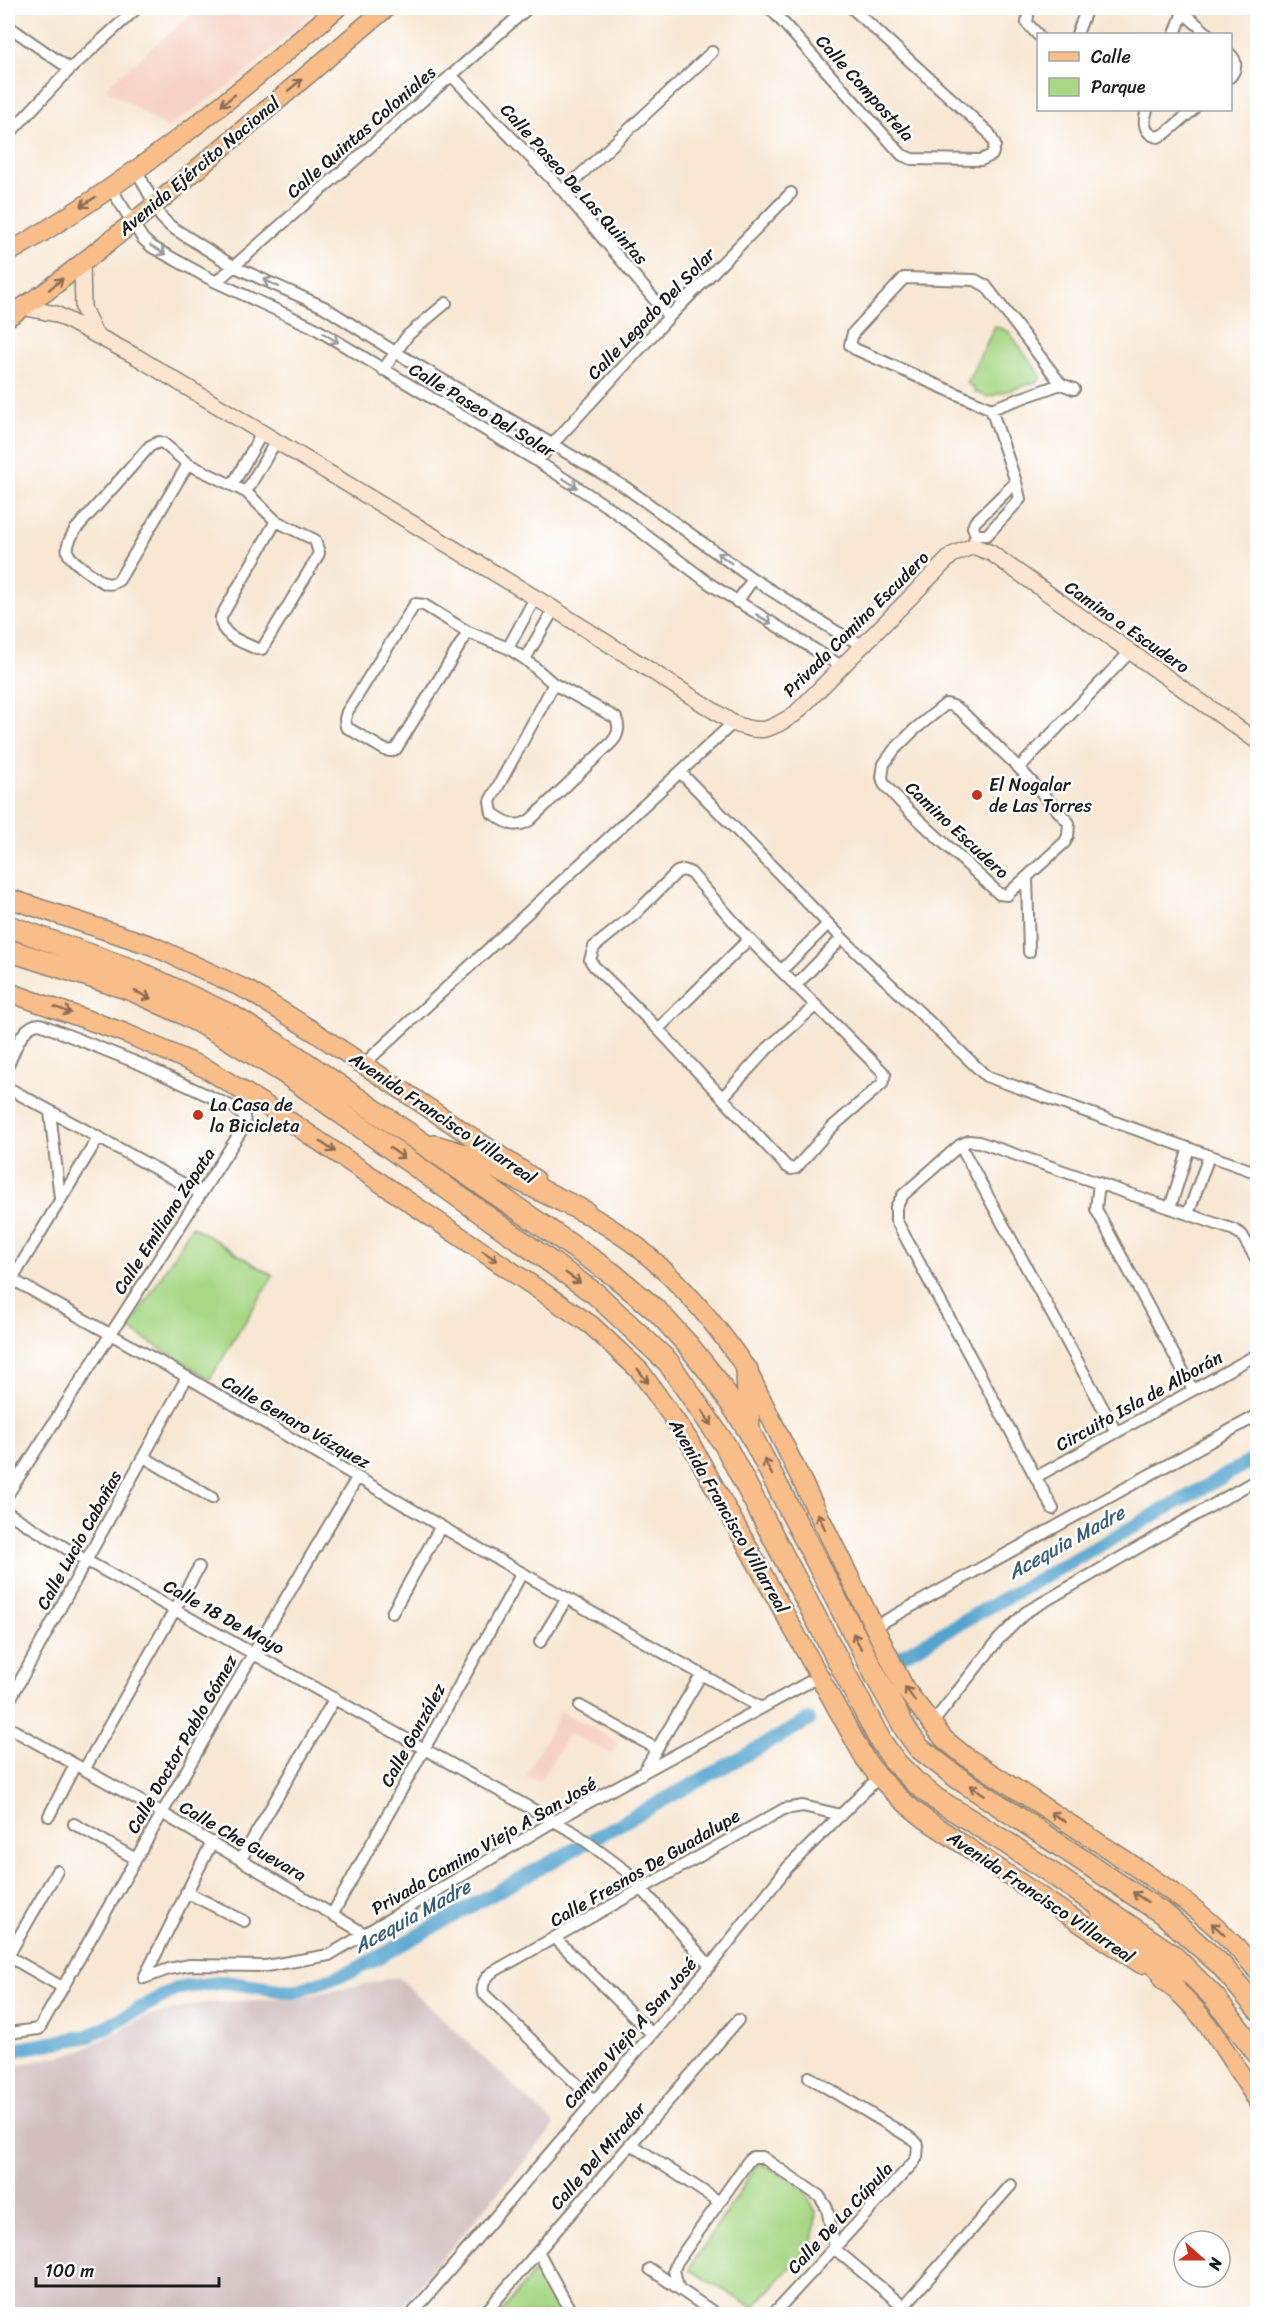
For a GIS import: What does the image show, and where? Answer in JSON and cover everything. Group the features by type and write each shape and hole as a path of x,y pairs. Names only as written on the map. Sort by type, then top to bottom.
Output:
{"highway":[{"name":"Avenida Francisco Villarreal","path":"8,926 138,972 232,1016 294,1055 614,1275 657,1311 716,1380 749,1431 878,1680 906,1730 919,1748 958,1778 1165,1915 1221,1965 1257,2009"},
{"name":"Avenida Francisco Villarreal","path":"8,950 132,990 226,1037 294,1080 597,1295 668,1362 725,1445 880,1742 896,1763 936,1799 1010,1845 1172,1955 1214,1996 1257,2054"},
{"path":"419,1143 475,1158 585,1212"},
{"path":"747,1370 749,1431"},
{"path":"1010,1845 1157,1966 1174,1987"}],"main road":[{"name":"Avenida Ejército Nacional","path":"8,253 136,169 253,80 337,8"},
{"name":"Avenida Ejército Nacional","path":"15,312 47,291 155,205 386,8"},
{"name":"Avenida Francisco Villarreal","path":"8,898 153,946 249,991 364,1064 639,1248 706,1313 747,1370 905,1689 932,1725 944,1739 965,1756 1169,1889 1219,1930 1244,1954 1257,1972"},
{"name":"Avenida Francisco Villarreal","path":"8,992 125,1033 207,1069 266,1105 591,1325 640,1371 688,1439 865,1759 878,1778 905,1804 925,1819 1174,1987 1215,2036 1257,2101"}],"street":[{"path":"8,135 124,11 137,8"},
{"name":"Calle Quintas Coloniales","path":"216,282 528,8"},
{"name":"Calle Compostela","path":"770,8 902,155 912,159 981,160 992,155 995,145 989,133 852,8"},
{"path":"1029,8 1027,23 1037,34"},
{"path":"1077,33 1087,8"},
{"path":"1175,33 1181,10 1207,33"},
{"path":"8,26 70,69"},
{"path":"563,190 712,52"},
{"path":"1232,57 1236,62 1232,74"},
{"name":"Calle Paseo De Las Quintas","path":"451,75 563,190 669,317"},
{"path":"1147,111 1144,123 1151,135 1158,137 1192,111"},
{"name":"Calle Paseo Del Solar","path":"136,169 161,217 170,226 233,266 324,308 625,487 753,579 837,632 862,645"},
{"name":"Calle Paseo Del Solar","path":"110,187 143,239 152,247 216,282 313,327 537,462 614,512 737,602 841,666"},
{"name":"Calle Legado Del Solar","path":"537,462 669,317 791,193"},
{"path":"82,263 83,308 95,334"},
{"path":"1061,384 991,409 850,345 853,333 904,278 975,279 987,286 1061,384 1074,389"},
{"path":"383,370 408,335 446,303"},
{"name":"Privada Camino Escudero","path":"15,312 56,314 95,334 536,598 733,723 751,731 772,728 795,714 952,555 974,541"},
{"path":"991,409 1016,482 1020,495 1018,502 987,535 974,541 975,522 1016,482"},
{"path":"233,484 262,433"},
{"path":"246,492 276,441"},
{"path":"188,464 119,580 113,584 105,583 72,560 68,553 68,545 75,530 150,446 159,442 163,443 188,464 246,492 276,521 315,540 319,553 262,649 257,649 225,633 220,624 221,617 276,521"},
{"name":"Camino a Escudero","path":"974,541 1257,742"},
{"path":"737,602 753,579"},
{"path":"508,648 536,598"},
{"path":"468,632 396,749 385,750 346,727 347,711 415,604 424,605 468,632 508,648 525,659 554,684 616,718 619,724 612,742 530,820 518,826 492,813 490,801 554,684"},
{"path":"525,659 554,609"},
{"path":"1018,768 1129,653"},
{"name":"Camino Escudero","path":"946,704 961,711 1062,814 1068,823 1069,830 1065,842 1027,877 1007,895 999,894 908,810 884,784 882,772 886,760 914,730 946,704"},
{"path":"364,1064 733,723"},
{"path":"680,772 842,938 986,1076 1257,1173"},
{"path":"684,870 696,878 749,939 781,971 885,1074 882,1084 831,1128 796,1168 791,1169 590,960 594,947 635,914 677,872 684,870"},
{"path":"1027,877 1029,952"},
{"path":"781,971 828,924"},
{"path":"795,986 842,938"},
{"path":"658,1029 749,939"},
{"path":"723,1097 767,1049 816,1006"},
{"name":"Calle Emiliano Zapata","path":"8,1065 27,1028 33,1024 40,1024 140,1064 235,1108 244,1117 245,1125 8,1494"},
{"path":"8,1088 200,1193"},
{"path":"50,1112 60,1198"},
{"path":"9,1281 98,1138"},
{"path":"1053,1509 896,1220 896,1207 903,1195 960,1145 969,1141 979,1142 1242,1235 1257,1262"},
{"path":"960,1145 1116,1432"},
{"path":"1170,1208 1190,1148"},
{"path":"1188,1214 1209,1156"},
{"path":"1099,1184 1096,1209 1193,1390"},
{"name":"Calle Genaro Vázquez","path":"9,1281 187,1377 357,1478 761,1708"},
{"name":"Circuito Isla de Alborán","path":"1036,1477 1257,1354"},
{"name":"Calle Lucio Cabañas","path":"8,1703 187,1377"},
{"path":"874,1628 1257,1415"},
{"name":"Calle Lucio Cabañas","path":"144,1457 212,1498"},
{"name":"Calle Doctor Pablo Gómez","path":"8,2033 39,2029 254,1652 357,1478"},
{"path":"932,1725 998,1640 1026,1612 1257,1479"},
{"name":"Calle 18 De Mayo","path":"8,1513 87,1561 254,1652 424,1750 556,1820 595,1846 626,1871 710,1966"},
{"path":"392,1613 441,1526"},
{"path":"49,1816 199,1567"},
{"name":"Calle González","path":"333,1913 522,1573"},
{"path":"540,1642 567,1598"},
{"path":"642,1774 701,1675"},
{"name":"Privada Camino Viejo A San José","path":"186,1892 144,1978 169,1969 190,1965 266,1966 329,1954 556,1820 820,1676"},
{"path":"241,1859 334,1698"},
{"path":"580,1707 657,1749"},
{"name":"Calle Che Guevara","path":"8,1727 162,1813 365,1934"},
{"name":"Camino Viejo A San José","path":"412,2314 710,1966 788,1868 878,1778"},
{"name":"Calle Fresnos De Guadalupe","path":"593,2100 483,1993 482,1985 490,1973 784,1809 803,1806 841,1815"},
{"path":"74,1824 136,1859"},
{"path":"212,1842 186,1892 244,1922"},
{"path":"57,1871 8,1956 62,1987"},
{"path":"555,1938 652,2034"},
{"name":"Calle Del Mirador","path":"484,2314 738,2020"},
{"name":"Calle De La Cúpula","path":"772,2314 835,2249 917,2157 918,2145 914,2140 808,2077"},
{"path":"631,2144 718,2201"},
{"path":"678,2287 674,2270 677,2262 718,2201 753,2157 762,2157 819,2196 827,2208 835,2249 901,2311 1011,2185"},
{"path":"538,2251 572,2314"},
{"path":"650,2269 716,2314"}],"shaded area":[{"path":"198,8 320,8 236,81 167,128 105,88"},
{"path":"561,1711 618,1743 611,1754 569,1733 540,1781 525,1776"},
{"path":"398,1977 555,2125 395,2314 8,2314 8,2067 79,2052 145,2017 198,2004 308,1996"}],"green space":[{"path":"995,326 1009,332 1041,376 1039,381 988,397 975,392 974,388 967,383"},
{"path":"192,1226 273,1276 210,1379 129,1329"},
{"path":"759,2162 804,2189 816,2212 813,2242 753,2308 689,2269"},
{"path":"534,2272 544,2276 564,2314 500,2314"}],"waterway":[{"name":"Acequia Madre","path":"894,1660 1258,1457"},
{"name":"Acequia Madre","path":"8,2051 89,2036 178,1988 225,1982 293,1992 353,1971 809,1720"}],"place":[{"name":"El Nogalar de Las Torres","path":"977,795"},
{"name":"La Casa de la Bicicleta","path":"198,1115"}]}
